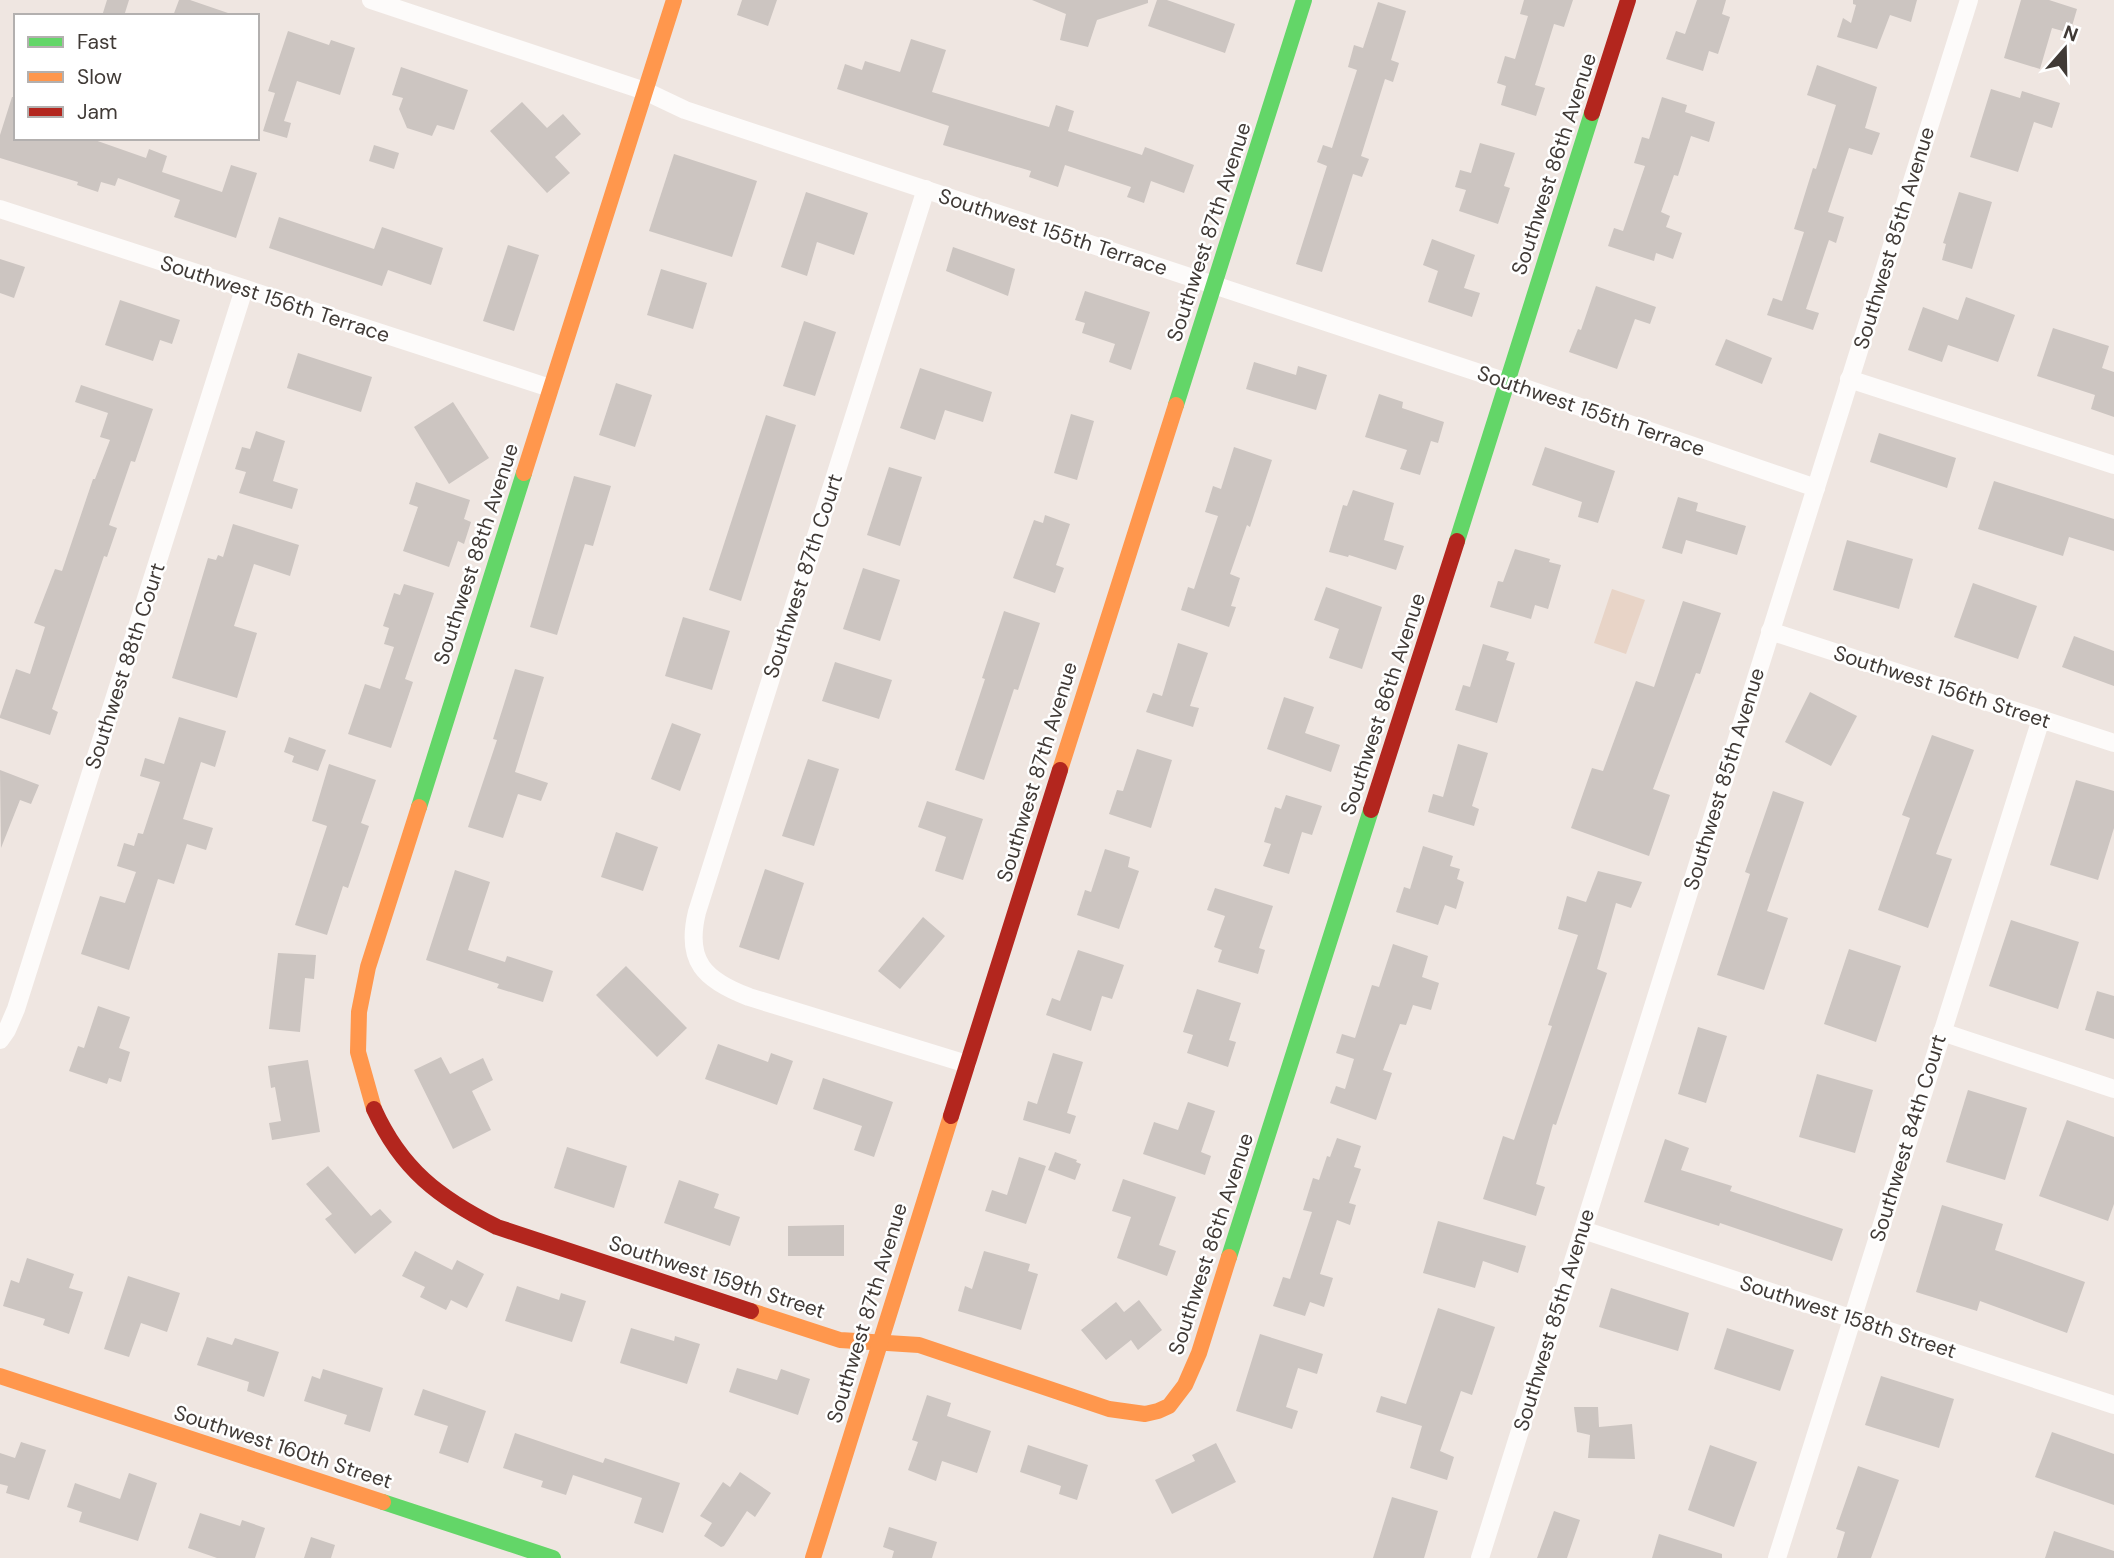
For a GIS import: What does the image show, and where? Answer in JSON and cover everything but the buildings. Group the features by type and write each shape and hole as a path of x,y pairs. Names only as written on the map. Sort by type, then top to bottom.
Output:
{"street":[{"name":"Southwest 155th Terrace","path":"371,0 645,91 685,110 1507,382 1816,488"},
{"name":"Southwest 88th Avenue","path":"380,1124 365,1083 357,1035 365,979 674,0"},
{"name":"Southwest 87th Avenue","path":"813,1558 1304,0"},
{"name":"Southwest 86th Avenue","path":"1161,1410 1183,1392 1199,1353 1628,0"},
{"name":"Southwest 85th Avenue","path":"1480,1558 1969,0"},
{"name":"Southwest 87th Court","path":"926,189 697,912 692,944 699,965 711,978 737,993 967,1063"},
{"name":"Southwest 156th Terrace","path":"0,209 550,388"},
{"name":"Southwest 88th Court","path":"0,1040 16,1009 244,289"},
{"path":"1849,379 2114,465"},
{"name":"Southwest 156th Street","path":"1770,631 2114,743"},
{"name":"Southwest 84th Court","path":"1777,1558 2041,719"},
{"path":"1942,1032 2114,1089"},
{"name":"Southwest 159th Street","path":"380,1124 404,1163 426,1185 448,1202 497,1227 841,1340 919,1345 1128,1414 1150,1414 1161,1410"},
{"name":"Southwest 158th Street","path":"1583,1230 2114,1405"},
{"name":"Southwest 160th Street","path":"0,1376 553,1558"}],"shaded area":[{"path":"1612,589 1645,600 1626,654 1594,643"}],"traffic: fast":[{"path":"1176,405 1304,0"},
{"path":"1457,541 1592,113"},
{"path":"419,807 524,473"},
{"path":"1229,1257 1371,810"},
{"path":"383,1502 553,1558"}],"traffic: slow":[{"path":"524,473 674,0"},
{"path":"1060,770 1176,405"},
{"path":"374,1109 358,1052 359,1012 368,967 419,807"},
{"path":"813,1558 951,1116"},
{"path":"751,1311 840,1340 919,1345 1109,1409 1145,1414 1169,1406 1185,1385 1199,1353 1229,1257"},
{"path":"0,1376 383,1502"}],"traffic: jam":[{"path":"1592,113 1628,0"},
{"path":"1371,810 1457,541"},
{"path":"951,1116 1060,770"},
{"path":"374,1109 396,1149 409,1165 440,1193 476,1216 497,1227 751,1311"}]}
